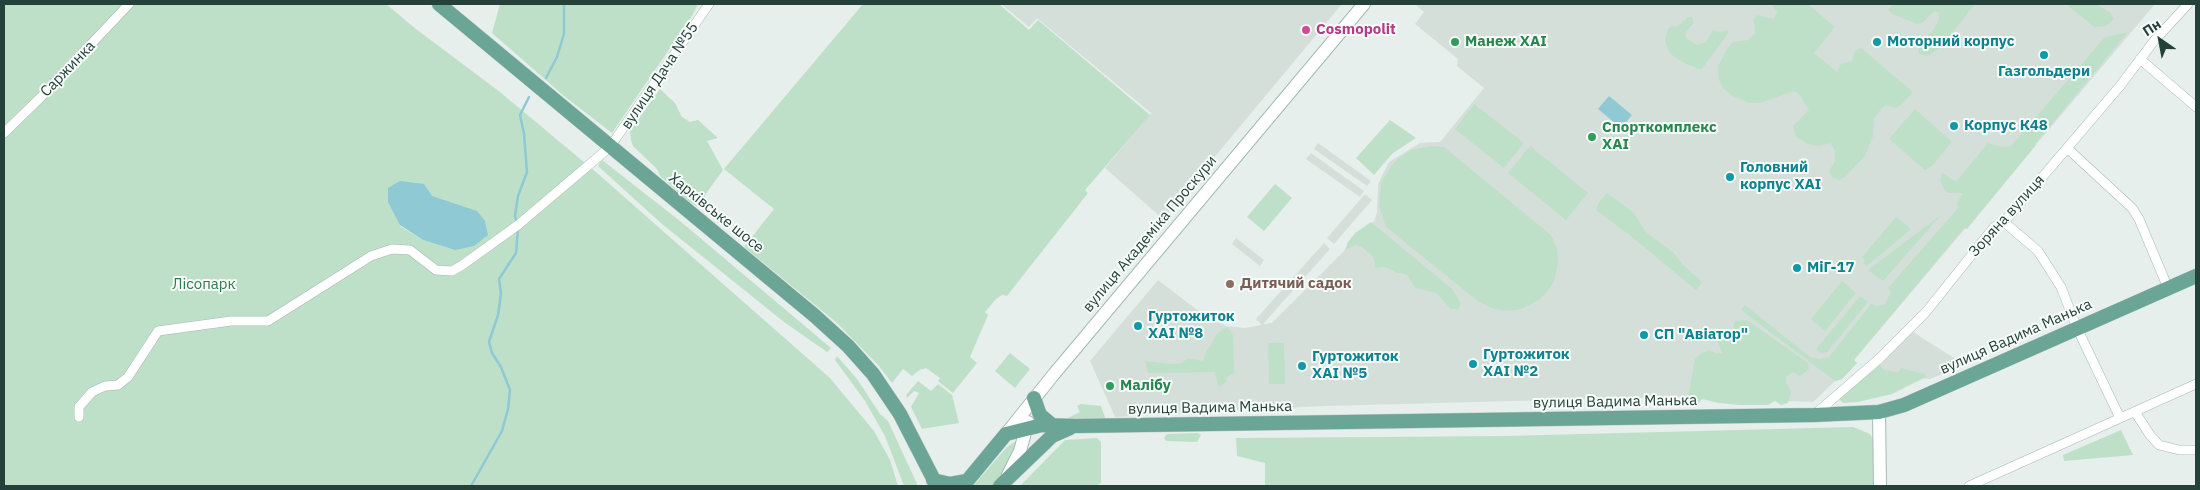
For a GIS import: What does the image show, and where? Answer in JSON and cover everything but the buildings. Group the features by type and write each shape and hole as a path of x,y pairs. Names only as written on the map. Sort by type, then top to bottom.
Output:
{"main road":[{"name":"Харківське шосе","path":"439,4 814,316 858,356 900,414 935,484"},
{"name":"вулиця Вадима Манька","path":"1006,434 1026,428 1052,425 1814,415 1879,412 1904,405 2196,276"},
{"path":"1034,398 1040,415 1052,425"},
{"path":"1000,486 1052,436 1075,426"},
{"path":"1010,486 1056,439 1075,426"},
{"name":"вулиця Академіка Проскури","path":"965,483 1006,434"},
{"path":"935,484 965,483"}],"street":[{"name":"Саржинка","path":"4,133 42,97 129,4"},
{"name":"вулиця Дача №55","path":"79,417 79,407 92,392 105,386 118,385 128,377 158,332 231,321 268,321 371,256 392,249 410,250 436,270 452,271 518,225 610,147 709,4"},
{"name":"вулиця Академіка Проскури","path":"1006,434 1034,398 1364,4"},
{"name":"Зоряна вулиця","path":"1814,415 1880,358 1926,312 1994,227 2004,222 2188,4"},
{"path":"2140,59 2196,107"},
{"path":"2067,148 2132,208 2139,219 2168,288"},
{"path":"2004,222 2038,251 2049,266 2061,287 2077,328 2120,418"},
{"path":"1969,486 2196,384"},
{"path":"1000,486 1014,466 1034,398"},
{"path":"1879,412 1880,486"},
{"path":"2135,412 2159,445 2180,450 2196,450"}],"shaded area":[{"path":"1001,4 1342,4 1163,219 1105,168 1151,113 1037,18 1029,27"},
{"path":"1417,4 2155,4 1854,360 1857,363 1842,379 1835,381 1813,402 1665,397 1325,406 1115,417 1090,361 1158,280 1205,316 1226,326 1245,328 1262,325 1256,319 1324,243 1330,249 1263,324 1272,323 1374,221 1377,213 1378,184 1389,162 1420,143 1440,142 1484,88 1457,66 1458,59 1415,24 1424,12"},
{"path":"1318,143 1371,181 1367,186 1314,149"},
{"path":"1311,153 1364,191 1360,197 1306,159"},
{"path":"1365,194 1372,200 1334,244 1327,238"},
{"path":"1236,238 1264,260 1260,266 1232,244"},
{"path":"1913,332 1965,365 1930,379 1892,375 1876,369"}],"green space":[{"name":"Лісопарк","path":"4,4 386,4 500,92 597,173 830,378 874,431 890,460 898,486 4,486","holes":["432,196 455,250 423,240 400,226"]},
{"path":"500,4 698,4 692,16 612,133 564,96 492,33"},
{"path":"863,4 999,4 1029,30 1038,20 1150,115 1085,190 1088,193 1007,296 1002,295 996,299 985,312 988,315 970,357 977,363 953,393 938,381 940,378 926,368 912,376 903,369 892,383 879,366 837,323 744,247 774,209 724,169"},
{"path":"1771,4 1808,4 1835,27 1814,53 1837,72 1841,64 1852,61 1855,51 1861,48 1913,92 1896,108 1886,105 1881,109 1874,119 1873,136 1865,156 1845,177 1839,180 1832,177 1829,171 1835,161 1835,152 1831,143 1819,146 1808,144 1796,137 1793,126 1809,110 1800,95 1794,91 1760,103 1749,103 1733,96 1723,88 1719,80 1718,66 1727,49 1733,42 1748,40 1755,34 1753,21 1757,15 1774,19 1777,12"},
{"path":"1893,4 1975,4 1939,49 1927,56 1919,54 1919,47 1936,26 1939,13 1935,11 1922,23 1917,24 1892,14 1888,10"},
{"path":"2066,4 2096,4 2111,13 2114,19 2106,26 2094,27"},
{"path":"1688,17 1692,17 1694,23 1685,33 1686,38 1697,45 1706,42 1713,30 1720,32 1727,30 1729,32 1701,70 1680,61 1670,53 1665,41 1668,29 1672,26 1678,26"},
{"path":"2128,32 1967,229 1964,228 1854,360 1857,363 1842,379 1835,381 1741,310 1745,305 1810,357 1820,359 1829,357 1871,304 1878,306 1885,304 1891,292 1888,288 1958,208 1957,203 1963,193 1948,193 1944,189 1940,181 1942,172 1956,182 1988,143 2002,147 2011,146 2105,37"},
{"path":"660,89 675,103 682,117 690,122 698,120 718,138 707,141 723,170 705,195 705,201 700,208 688,201 660,176 657,169 633,146 630,131"},
{"path":"1474,104 1524,143 1504,168 1455,129"},
{"path":"1915,109 1952,142 1932,166 1925,170 1889,139"},
{"path":"1390,120 1416,138 1393,153 1374,175 1356,158"},
{"path":"1430,146 1444,147 1551,235 1557,249 1558,262 1555,279 1548,291 1539,300 1521,309 1508,311 1494,309 1479,302 1386,227 1379,206 1381,183 1391,166 1400,157 1411,150"},
{"path":"1530,146 1588,193 1566,220 1508,173"},
{"path":"602,160 680,221 831,348 827,352 784,322 662,224 598,166"},
{"path":"1275,184 1292,198 1264,231 1247,217"},
{"path":"1607,193 1633,212 1646,232 1674,253 1682,264 1702,282 1696,290 1596,210 1599,202"},
{"path":"1941,215 1883,281 1868,270"},
{"path":"1896,217 1911,229 1867,266 1863,263 1865,260 1862,257"},
{"path":"1371,222 1452,289 1461,303 1458,309 1451,309 1436,293 1415,288 1408,276 1402,273 1385,267 1376,268 1373,257 1362,247 1356,245 1345,250 1355,233"},
{"path":"1842,281 1856,293 1825,331 1811,319"},
{"path":"1860,296 1868,302 1827,352 1821,353 1816,349"},
{"path":"1747,320 1808,363 1809,369 1800,376 1793,372 1786,377 1786,383 1791,391 1788,403 1781,405 1775,401 1768,405 1739,405 1702,399 1699,403 1687,403 1695,359 1701,353 1710,350 1717,354 1722,353 1717,340 1732,332 1735,321"},
{"path":"1227,328 1233,336 1234,373 1227,377 1226,382 1220,387 1218,386 1215,372 1148,373 1145,361 1172,364 1182,363 1188,358 1203,361 1217,334"},
{"path":"1268,343 1284,343 1285,384 1269,384"},
{"path":"1010,353 1030,369 1015,388 995,371"},
{"path":"837,356 857,379 880,414 888,421 918,486 904,486 885,436 865,401 835,360"},
{"path":"1880,365 1884,370 1898,372 1901,368 1925,374 1926,377 1892,394 1858,402 1843,403 1838,398"},
{"path":"918,381 931,391 938,384 952,395 959,423 922,429 911,407 919,393 914,391 907,398 906,395"},
{"path":"1081,404 1101,406 1106,420 1070,421 1068,418 1080,412 1077,406"},
{"path":"1853,427 1870,434 1875,443 1876,486 1265,486 1265,463 1237,456 1236,438 1506,436"},
{"path":"2121,430 2133,455 2064,461 2063,455"},
{"path":"1198,433 1201,435 1197,442 1166,441 1164,438 1167,434"},
{"path":"1097,438 1101,442 1101,483 1096,486 1020,486 1065,440"},
{"path":"1019,439 1015,453 1000,479 993,486 973,486 1007,447"}],"water":[{"path":"1609,96 1632,115 1621,128 1598,109"},
{"path":"400,181 424,184 432,196 477,211 485,221 488,235 474,246 455,250 423,240 400,225 388,202 388,188"}],"waterway":[{"path":"546,78 557,57 564,34 564,4"},
{"path":"517,223 515,216 518,196 527,172 524,134 520,115 529,97"},
{"path":"471,486 502,431 508,409 510,390 501,367 492,353 489,342 498,315 501,294 499,279 516,253 518,228"}],"place":[{"name":"Cosmopolit","path":"1306,30"},
{"name":"Манеж ХАІ","path":"1455,42"},
{"name":"Моторний корпус","path":"1877,42"},
{"name":"Газгольдери","path":"2044,55"},
{"name":"Корпус К48","path":"1954,126"},
{"name":"Спорткомплекс ХАІ","path":"1592,137"},
{"name":"Головний корпус ХАІ","path":"1730,177"},
{"name":"МіГ-17","path":"1797,268"},
{"name":"Дитячий садок","path":"1230,284"},
{"name":"Гуртожиток ХАІ №8","path":"1138,326"},
{"name":"СП \"Авіатор\"","path":"1644,335"},
{"name":"Гуртожиток ХАІ №2","path":"1473,364"},
{"name":"Гуртожиток ХАІ №5","path":"1302,366"},
{"name":"Малібу","path":"1110,386"}]}
